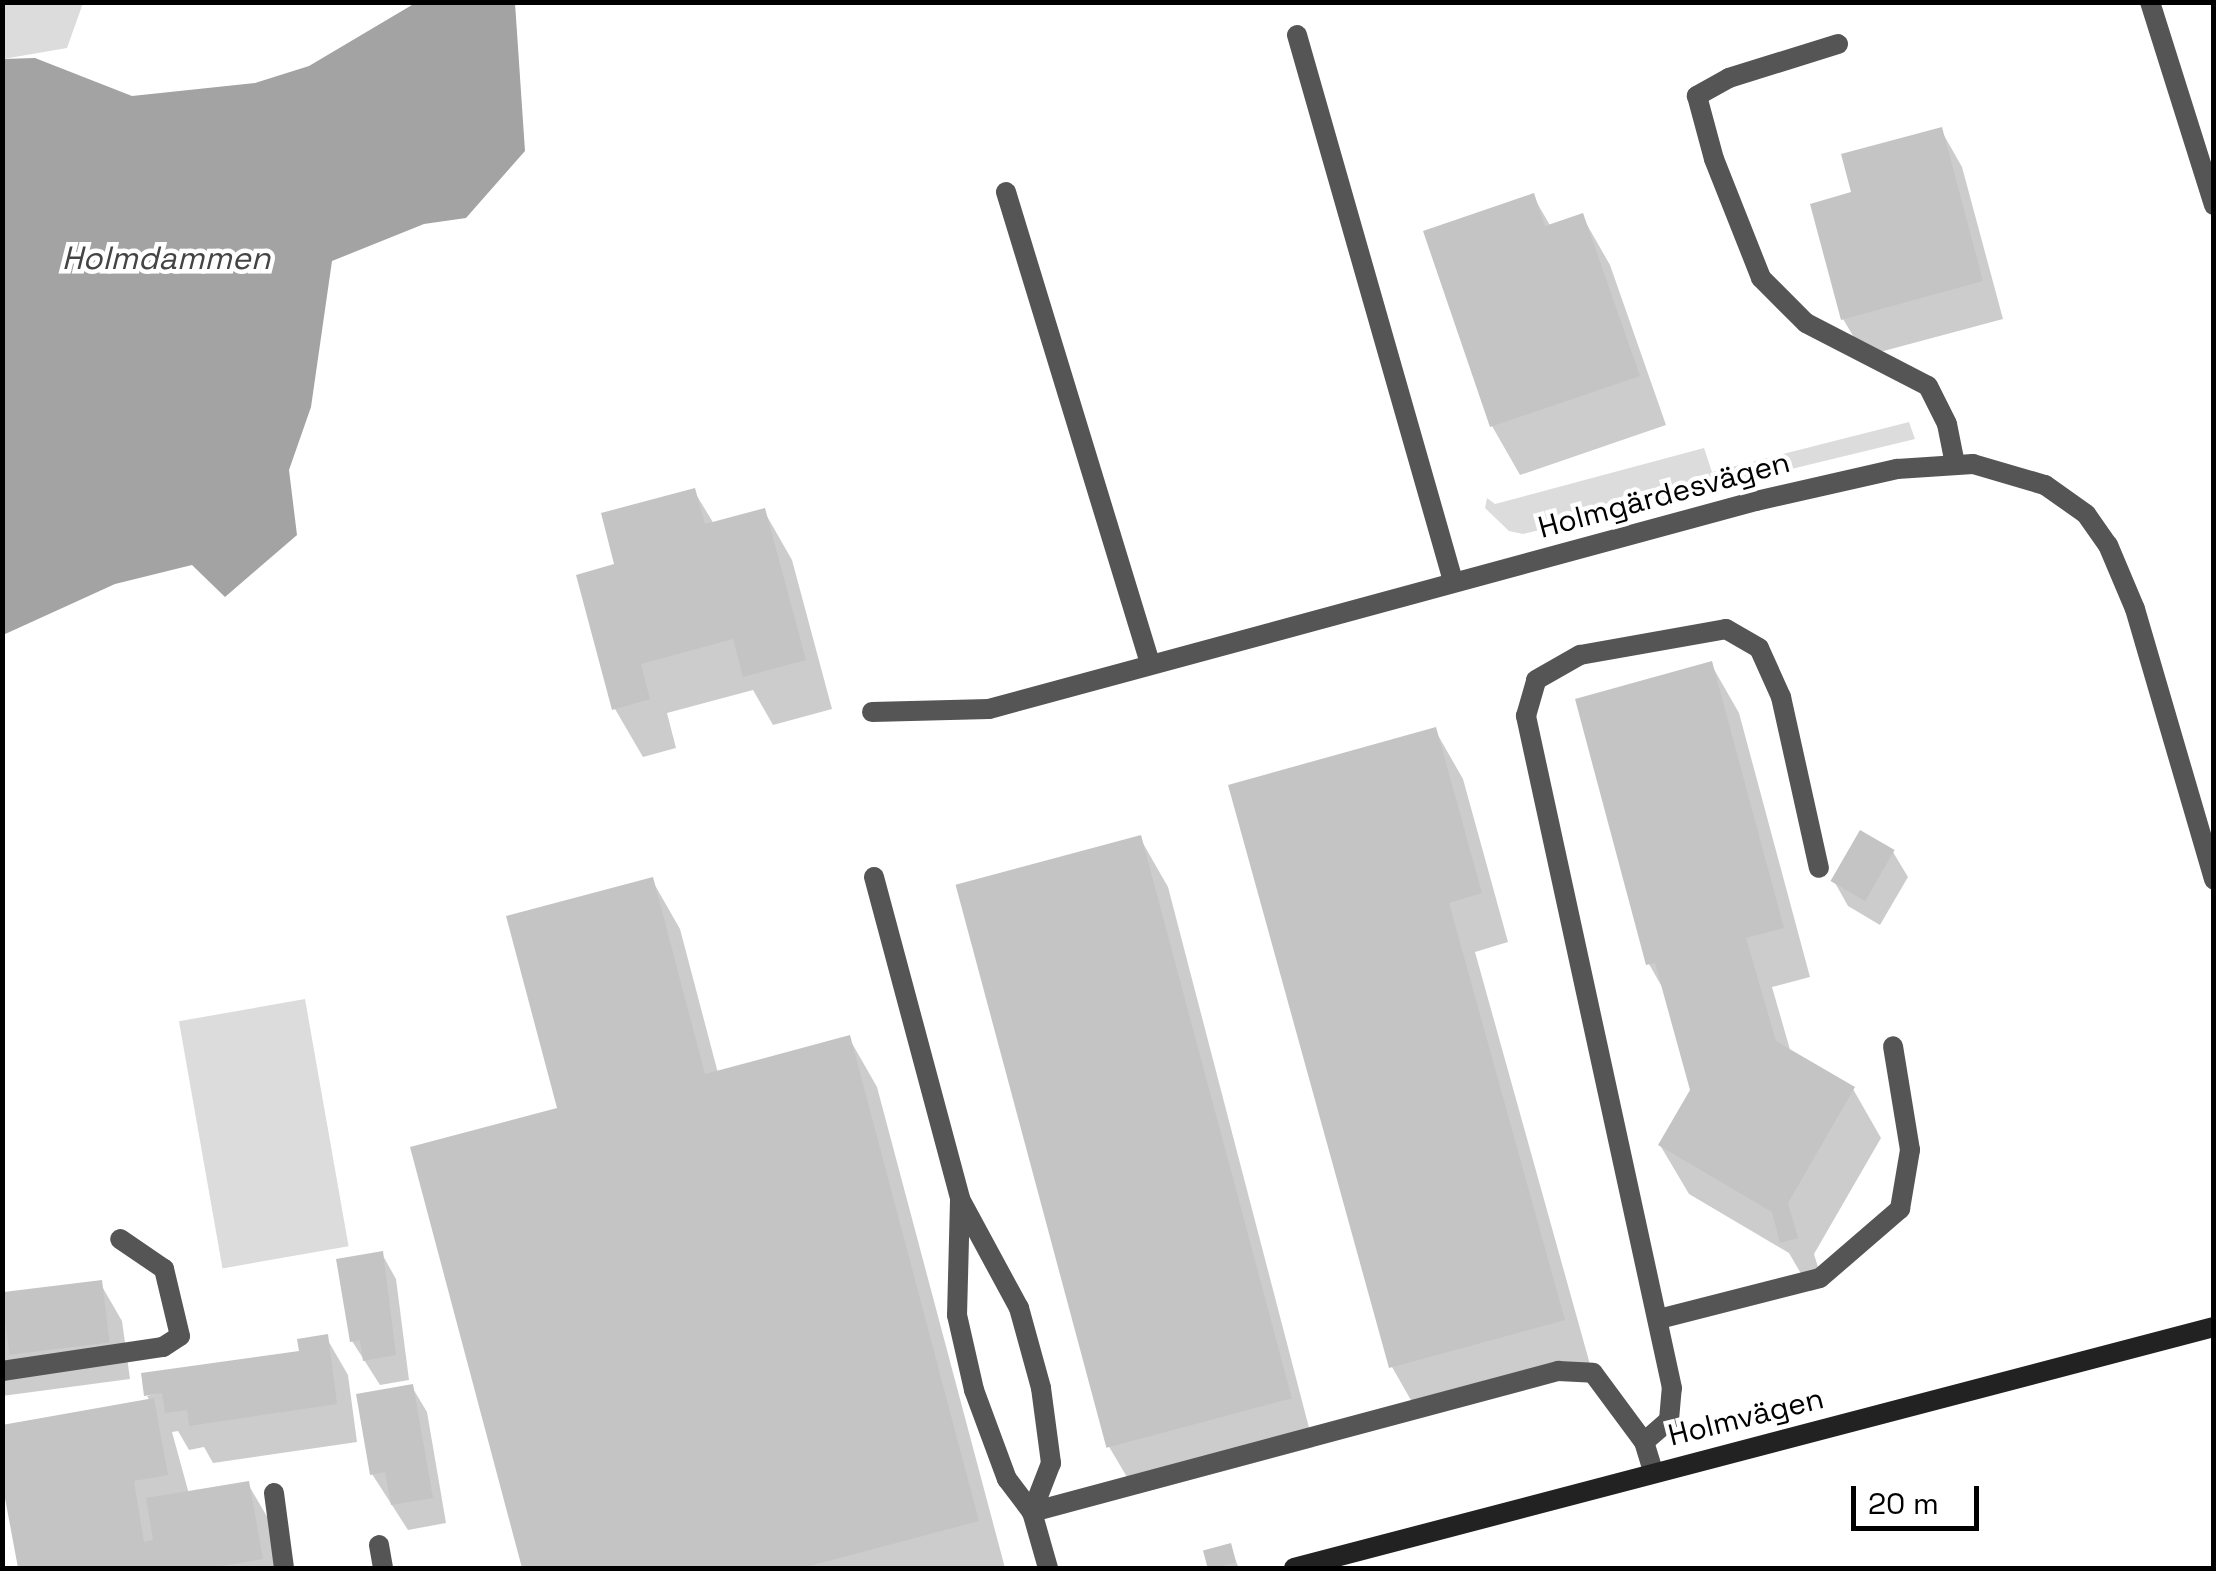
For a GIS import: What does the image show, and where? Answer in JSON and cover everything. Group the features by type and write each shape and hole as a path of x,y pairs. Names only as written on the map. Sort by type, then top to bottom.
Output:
{"street":[{"path":"2150,2 2214,205"},
{"path":"1297,35 1453,582"},
{"path":"1838,44 1729,78 1698,96 1714,159 1761,278 1806,323 1928,386 1948,424 1955,464"},
{"path":"1006,192 1150,664"},
{"name":"Holmgärdesvägen","path":"872,712 989,708 1846,478 1955,464 2025,474 2086,514 2108,545 2140,624 2214,880"},
{"path":"1644,1442 1669,1420 1672,1388 1526,716 1536,680 1580,655 1726,630 1759,648 1780,697 1819,868"},
{"path":"874,878 960,1199 1018,1308 1041,1388 1051,1463 1032,1512"},
{"path":"1659,1319 1820,1278 1900,1209 1910,1150 1893,1046"},
{"path":"960,1199 961,1334 1007,1479 1032,1512 1048,1568"},
{"path":"2,1372 162,1347 180,1336 164,1268 120,1238"},
{"name":"Holmvägen","path":"1294,1568 2214,1327"},
{"path":"1032,1512 1558,1371 1593,1373 1644,1442 1653,1471"},
{"path":"274,1493 284,1568"},
{"path":"379,1545 383,1568"}],"shaded area":[{"path":"2,3 83,3 67,48 3,59"},
{"path":"1909,422 1915,439 1523,534 1509,531 1485,508 1487,498 1495,504 1704,448 1712,472"},
{"path":"305,999 349,1246 223,1268 179,1021"}],"water":[{"name":"Holmdammen","path":"417,2 515,3 525,151 466,218 424,224 332,261 311,407 289,470 297,535 225,597 192,565 115,584 3,635 3,59 35,58 132,96 255,83 309,66"}],"building":[{"path":"1942,127 1983,281 1841,320 1810,204 1851,192 1841,154"},
{"path":"1534,193 1545,226 1583,213 1640,376 1490,427 1423,231"},
{"path":"695,488 705,524 765,508 806,660 743,677 733,639 641,664 650,699 612,710 576,575 614,564 601,513"},
{"path":"1712,661 1784,928 1746,938 1776,1041 1855,1087 1788,1203 1798,1238 1780,1243 1772,1212 1658,1145 1690,1090 1655,963 1646,965 1575,699"},
{"path":"1436,727 1482,893 1449,903 1565,1320 1389,1368 1228,785"},
{"path":"1860,830 1895,850 1865,901 1830,881"},
{"path":"1141,835 1292,1398 1106,1448 956,885"},
{"path":"653,877 705,1074 850,1035 979,1521 802,1568 522,1568 410,1147 557,1108 506,916"},
{"path":"383,1251 396,1355 363,1361 360,1340 350,1342 336,1259"},
{"path":"102,1280 110,1343 9,1355 2,1292"},
{"path":"328,1334 337,1404 189,1426 187,1410 165,1413 162,1393 144,1396 141,1373 299,1351 297,1339"},
{"path":"413,1384 433,1498 391,1505 385,1472 370,1475 356,1394"},
{"path":"154,1398 168,1475 134,1481 144,1542 153,1540 146,1498 249,1481 263,1559 209,1568 18,1568 2,1482 2,1425"},
{"path":"1231,1543 1236,1562 1208,1568 1203,1551"}]}
